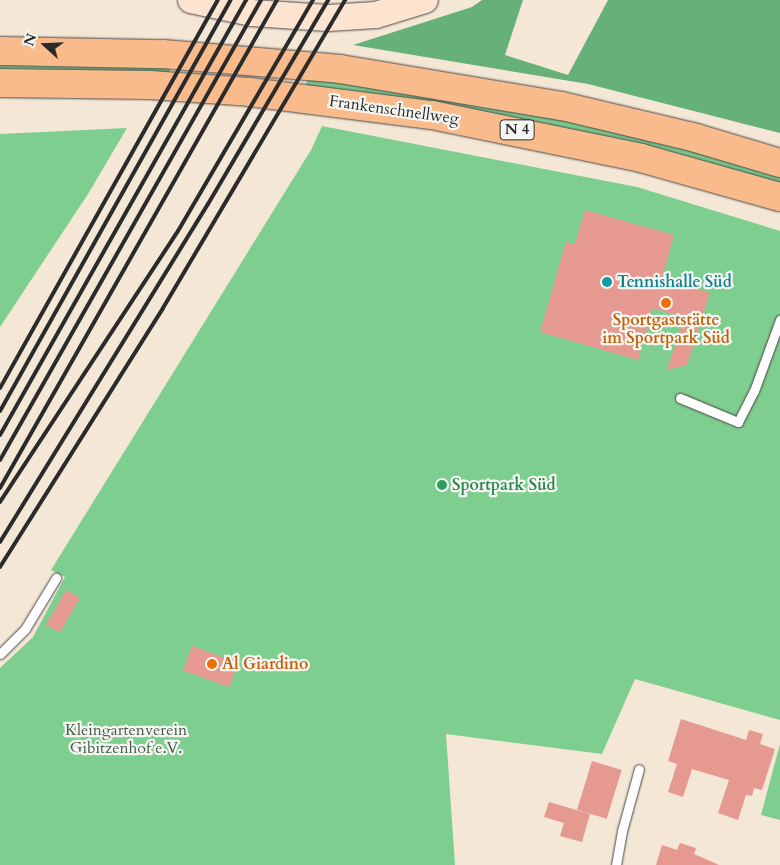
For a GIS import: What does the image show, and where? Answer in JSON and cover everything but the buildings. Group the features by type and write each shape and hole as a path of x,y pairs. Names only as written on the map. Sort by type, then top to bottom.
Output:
{"highway":[{"name":"Frankenschnellweg","path":"0,51 163,54 369,73 562,106 688,136 780,163"},
{"name":"Frankenschnellweg","path":"0,83 141,85 239,91 432,115 642,158 780,197"}],"main road":[{"path":"197,2 267,14 347,18 376,15 425,0"}],"lane":[{"path":"680,398 738,422 754,391 780,320"},
{"path":"0,654 25,629 56,578"},
{"path":"616,865 622,831 639,769"}],"green space":[{"path":"482,0 523,0 505,55 568,75 608,0 780,0 780,133 588,84 353,45 472,7"},
{"path":"0,62 170,65 170,76 0,73"},
{"path":"310,76 617,129 780,175 780,188 304,88"},
{"name":"Sportpark Süd","path":"322,126 637,187 780,231 780,720 635,679 602,754 446,734 455,865 0,865 0,668 33,637 65,577 51,570 311,150"},
{"path":"127,128 88,194 0,327 0,134"},
{"path":"780,744 780,820 761,815"}],"railway":[{"path":"0,388 218,0"},
{"path":"0,411 231,0"},
{"path":"0,435 246,0"},
{"path":"0,460 261,0"},
{"path":"0,488 277,0"},
{"path":"0,502 178,231 313,0"},
{"path":"0,542 208,204 328,0"},
{"path":"0,567 163,308 345,0"}],"place":[{"name":"Tennishalle Süd","path":"607,282"},
{"name":"Sportgaststätte im Sportpark Süd","path":"666,303"},
{"name":"Sportpark Süd","path":"442,485"},
{"name":"Al Giardino","path":"212,664"}],"park label":[{"name":"Kleingartenverein Gibitzenhof e.V.","path":"126,739"}]}
